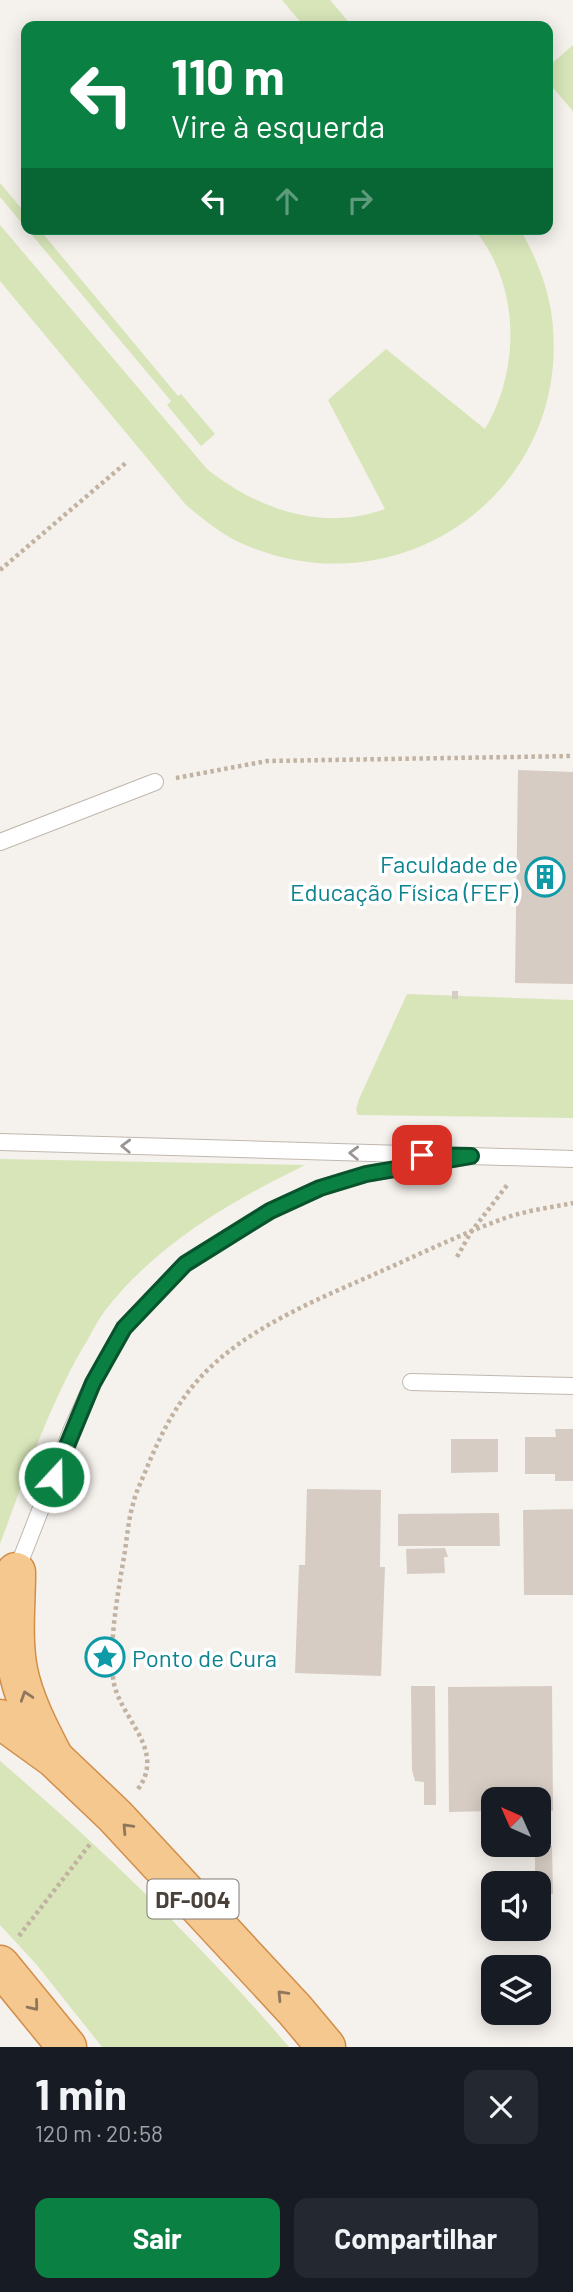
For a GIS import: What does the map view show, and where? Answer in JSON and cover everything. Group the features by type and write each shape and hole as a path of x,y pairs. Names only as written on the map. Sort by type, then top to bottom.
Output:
{"highway":[{"path":"8,1581 18,1670 32,1714 54,1758"},
{"name":"DF-004","path":"0,1719 54,1758 115,1816 326,2047"},
{"path":"8,1953 67,2047"}],"lane":[{"path":"0,842 155,782"},
{"path":"0,1142 573,1159"},
{"path":"8,1581 93,1383 124,1328 185,1264 270,1211 320,1188 366,1174 471,1156"},
{"path":"411,1382 573,1387"}],"path":[{"path":"0,570 128,461"},
{"path":"155,782 267,761 573,756"},
{"path":"457,1257 471,1232 508,1184"},
{"path":"141,1785 147,1762 142,1738 119,1703 114,1689 112,1673 117,1597 133,1504 158,1441 177,1406 199,1378 258,1331 340,1289 471,1232 513,1215 573,1203"},
{"path":"8,1953 91,1843"}],"green space":[{"path":"282,0 330,0 348,21 300,21"},
{"path":"573,45 573,111 553,88 553,63"},
{"path":"0,183 21,208 21,222 0,197"},
{"path":"0,225 207,469 247,495 291,513 338,518 361,516 385,509 328,400 386,349 485,429 505,380 510,327 500,275 478,235 523,235 531,250 548,295 552,318 551,380 535,436 505,484 464,522 415,548 360,562 302,561 243,544 220,532 186,505 0,281"},
{"path":"32,235 44,235 178,396 181,394 215,434 201,446 167,405 171,401"},
{"path":"407,994 573,1000 573,1118 358,1115 356,1110 359,1099"},
{"path":"0,1159 305,1165 222,1210 171,1245 124,1288 104,1312 61,1388 0,1544"},
{"path":"0,1761 150,1898 221,1971 289,2047 102,2047 36,1964 0,1925"}],"building":[{"name":"Faculdade de Educação Física (FEF)","path":"518,770 573,772 573,984 515,983"},
{"path":"452,991 458,991 458,999 452,999"},
{"path":"555,1429 573,1429 573,1481 555,1481 555,1474 525,1474 525,1437 556,1437"},
{"path":"451,1439 498,1439 498,1472 451,1473"},
{"path":"307,1489 381,1490 380,1567 385,1567 381,1676 295,1673 299,1565 305,1565"},
{"path":"573,1509 573,1595 524,1595 523,1510"},
{"path":"499,1513 500,1546 398,1546 398,1514"},
{"path":"445,1548 448,1557 444,1557 445,1573 407,1574 406,1549"},
{"path":"411,1686 435,1686 436,1805 424,1805 424,1782 415,1781 412,1770"},
{"path":"552,1686 553,1811 551,1787 481,1787 481,1811 449,1812 448,1687"},
{"path":"552,1846 553,1894 551,1871 535,1871 535,1857 551,1857"}],"place":[{"name":"Faculdade de Educação Física (FEF)","path":"545,877"},
{"name":"Ponto de Cura","path":"105,1657"}],"route":[{"path":"54,1477 93,1383 124,1328 185,1264 270,1211 320,1188 366,1174 471,1156 422,1155"}]}
